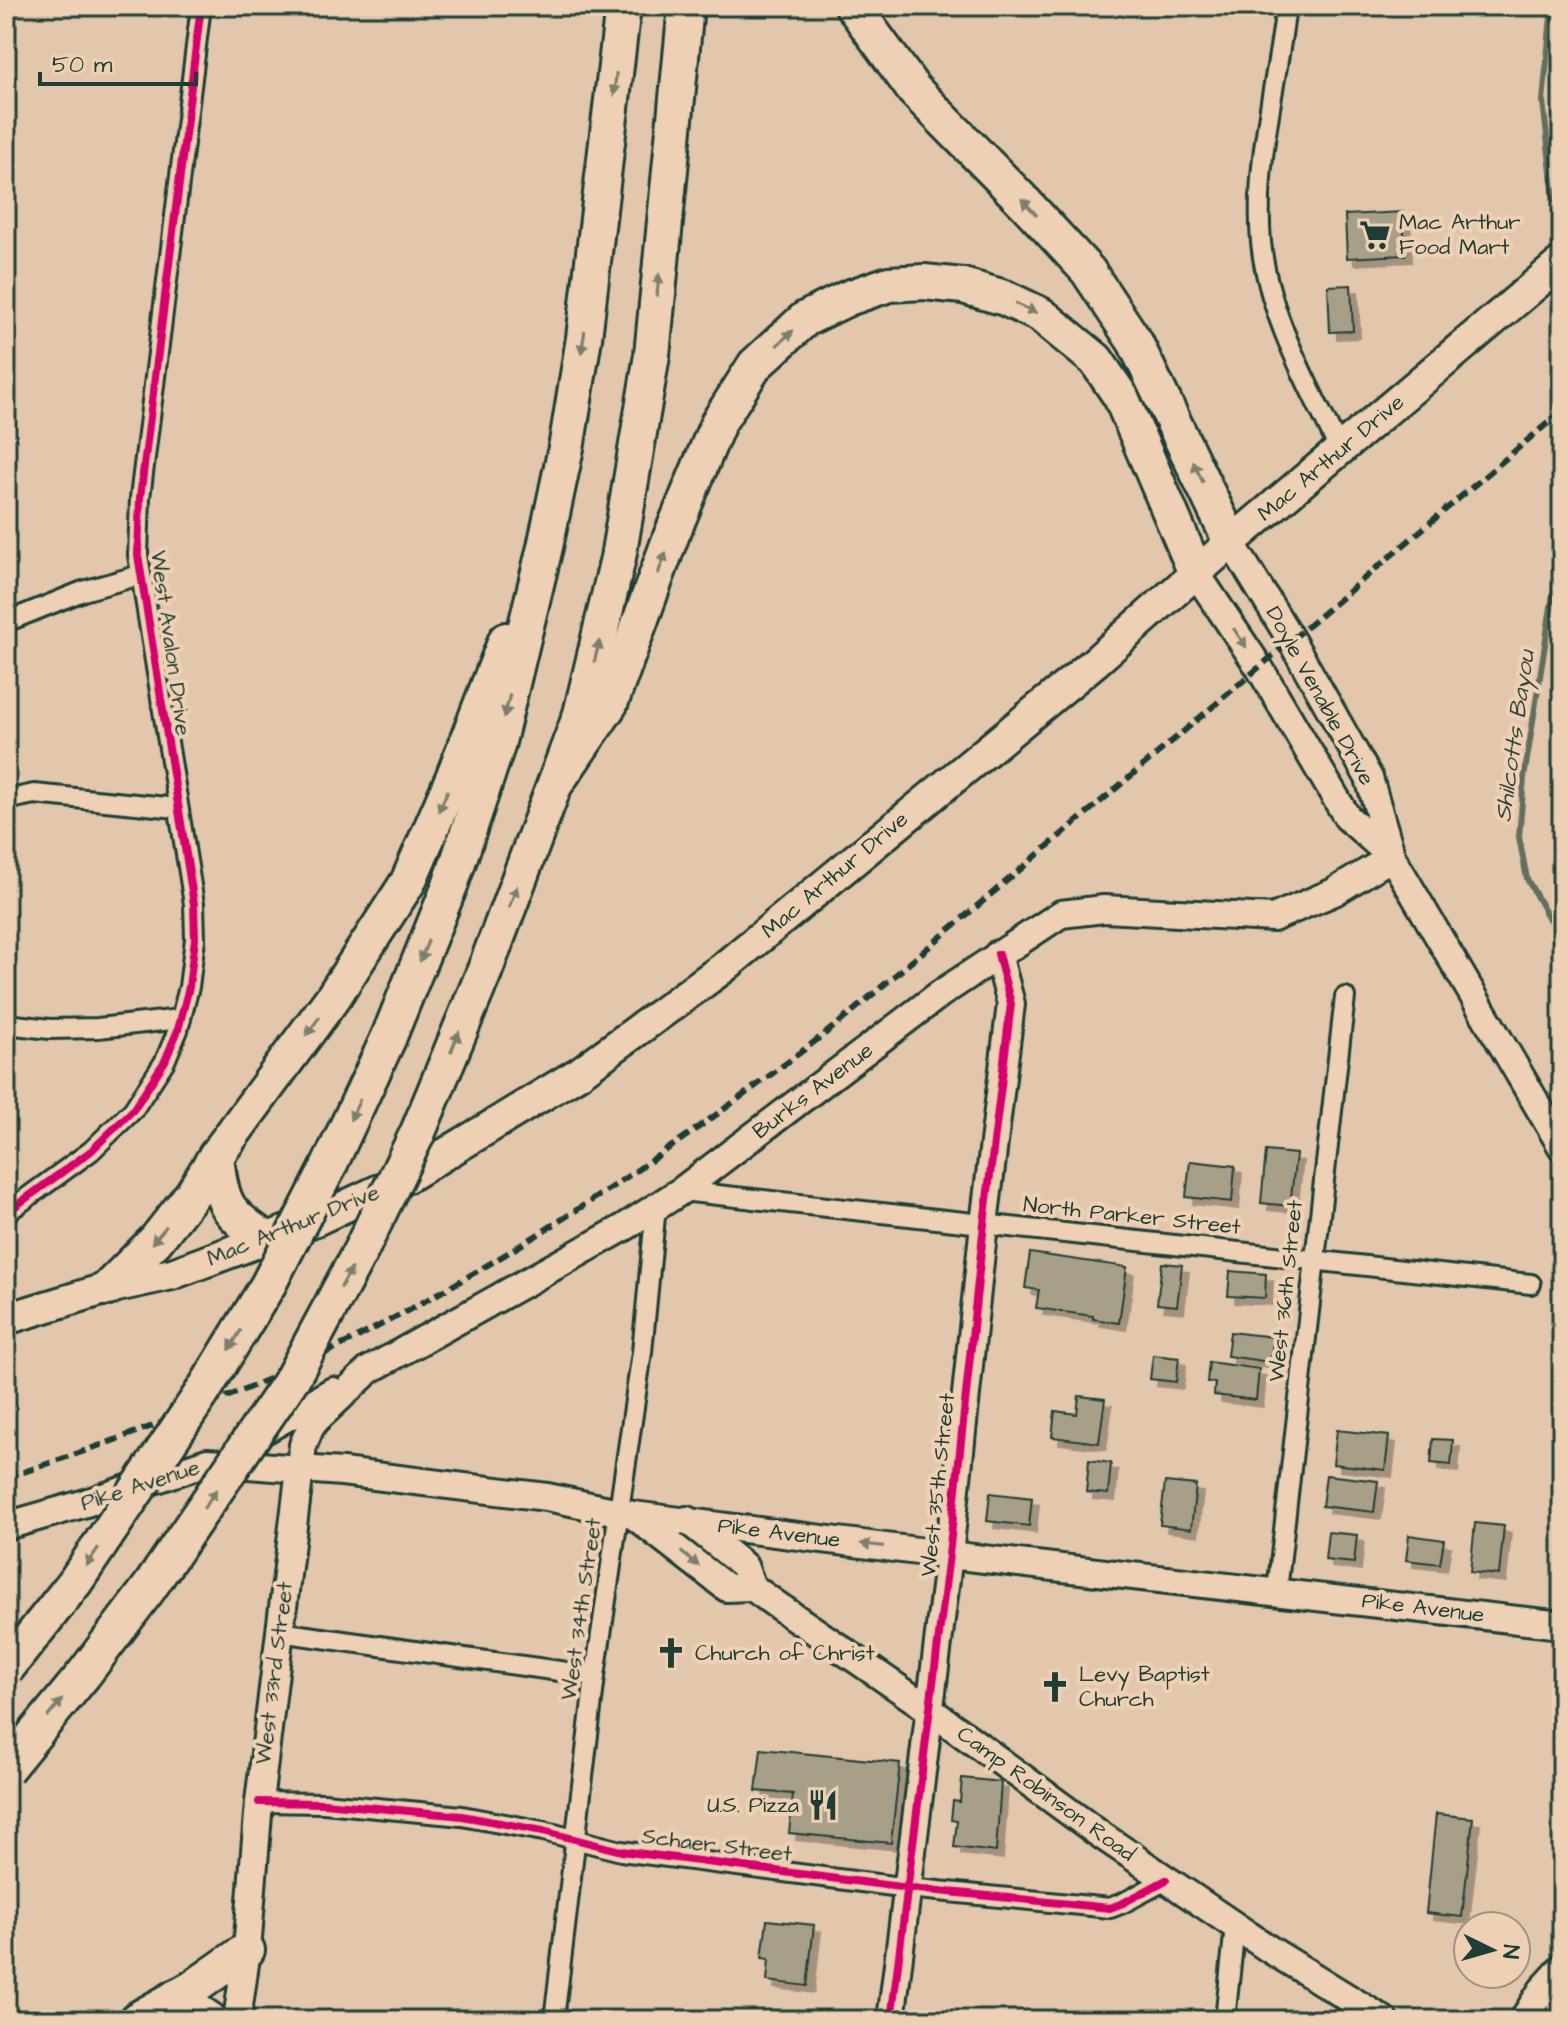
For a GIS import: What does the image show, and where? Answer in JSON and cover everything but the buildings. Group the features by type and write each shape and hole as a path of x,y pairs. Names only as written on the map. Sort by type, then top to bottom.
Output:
{"highway":[{"path":"6,1669 75,1582 204,1390 268,1285 327,1170 388,1039 451,883 492,760 545,547 567,443 584,338 623,6"},
{"path":"6,1769 149,1588 293,1377 361,1250 418,1132 485,970 581,714 618,558 652,355 686,6"},
{"path":"853,6 914,90 1088,271 1135,342 1231,542"},
{"path":"556,783 610,704 670,539 718,423 755,365 805,319 848,298 889,284 924,282 963,286 1005,298 1041,315 1096,360 1121,397 1196,573"},
{"path":"108,1288 156,1240 193,1193 216,1156 334,996 408,882 545,547"},
{"path":"216,1156 220,1190 227,1207 242,1224 265,1238"},
{"path":"136,2020 247,1950"},
{"path":"176,1997 210,2020"}],"main road":[{"name":"Mac Arthur Drive","path":"6,1319 108,1288 172,1274 316,1220 407,1177 530,1104 629,1039 745,950 1095,662 1231,542 1562,262"},
{"name":"Doyle Venable Drive","path":"1231,542 1369,778 1392,857 1562,1147"},
{"name":"Doyle Venable Drive","path":"1196,573 1259,667 1347,817 1392,857"},
{"name":"Burks Avenue","path":"300,1470 303,1445 311,1426 369,1370 625,1227 681,1191 940,994 1061,914 1104,909 1273,918 1334,892 1392,857"},
{"name":"West 35th Street","path":"891,2020 949,1555 1011,1004 998,954"},
{"path":"207,1462 369,1370"},
{"name":"Pike Avenue","path":"6,1526 207,1462 547,1497 626,1513 949,1555 1562,1625"},
{"name":"West 33rd Street","path":"237,2020 247,1950 259,1802 300,1470"},
{"name":"Camp Robinson Road","path":"626,1513 727,1588 752,1587"},
{"name":"Camp Robinson Road","path":"687,1520 744,1566 752,1587 930,1710 1166,1880 1384,2020"},
{"path":"1523,2020 1542,1990 1562,1968"},
{"path":"1560,2020 1562,2003"}],"street":[{"name":"West Avalon Drive","path":"6,1213 91,1151 133,1110 165,1061 189,987 195,939 194,904 140,575 140,498 201,6"},
{"path":"1286,6 1264,150 1261,241 1267,280 1280,321 1340,451"},
{"path":"6,622 83,591 140,575"},
{"path":"6,800 34,794 177,808"},
{"name":"West 36th Street","path":"1277,1591 1345,997"},
{"path":"6,1024 50,1029 98,1028 181,1019"},
{"name":"North Parker Street","path":"681,1191 1531,1284"},
{"name":"West 34th Street","path":"554,2020 595,1676 626,1513 656,1206"},
{"path":"279,1632 595,1676"},
{"name":"Schaer Street","path":"259,1802 324,1803 462,1816 621,1851 908,1888 1110,1908 1166,1880"},
{"path":"1225,2020 1235,1926"}],"waterway":[{"name":"Shilcotts Bayou","path":"1552,6 1543,101 1554,199"},
{"name":"Shilcotts Bayou","path":"1562,537 1524,778 1519,837 1527,879 1549,919 1562,930"}],"railway":[{"path":"6,1478 183,1414 269,1379 354,1339 481,1269 665,1151 840,1022 1562,411"}],"cycle path":[{"path":"6,1213 91,1151 133,1110 165,1061 178,1030 189,987 195,939 194,904 138,555 140,498 201,6"},
{"path":"891,2020 949,1555 1011,1004 998,954"},
{"path":"259,1802 324,1803 462,1816 543,1831 621,1851 908,1888 1110,1908 1166,1880"}],"place":[{"name":"Mac Arthur Food Mart","path":"1375,235"},
{"name":"Church of Christ","path":"671,1653"},
{"name":"Levy Baptist Church","path":"1055,1687"},
{"name":"U.S. Pizza","path":"823,1805"}]}
